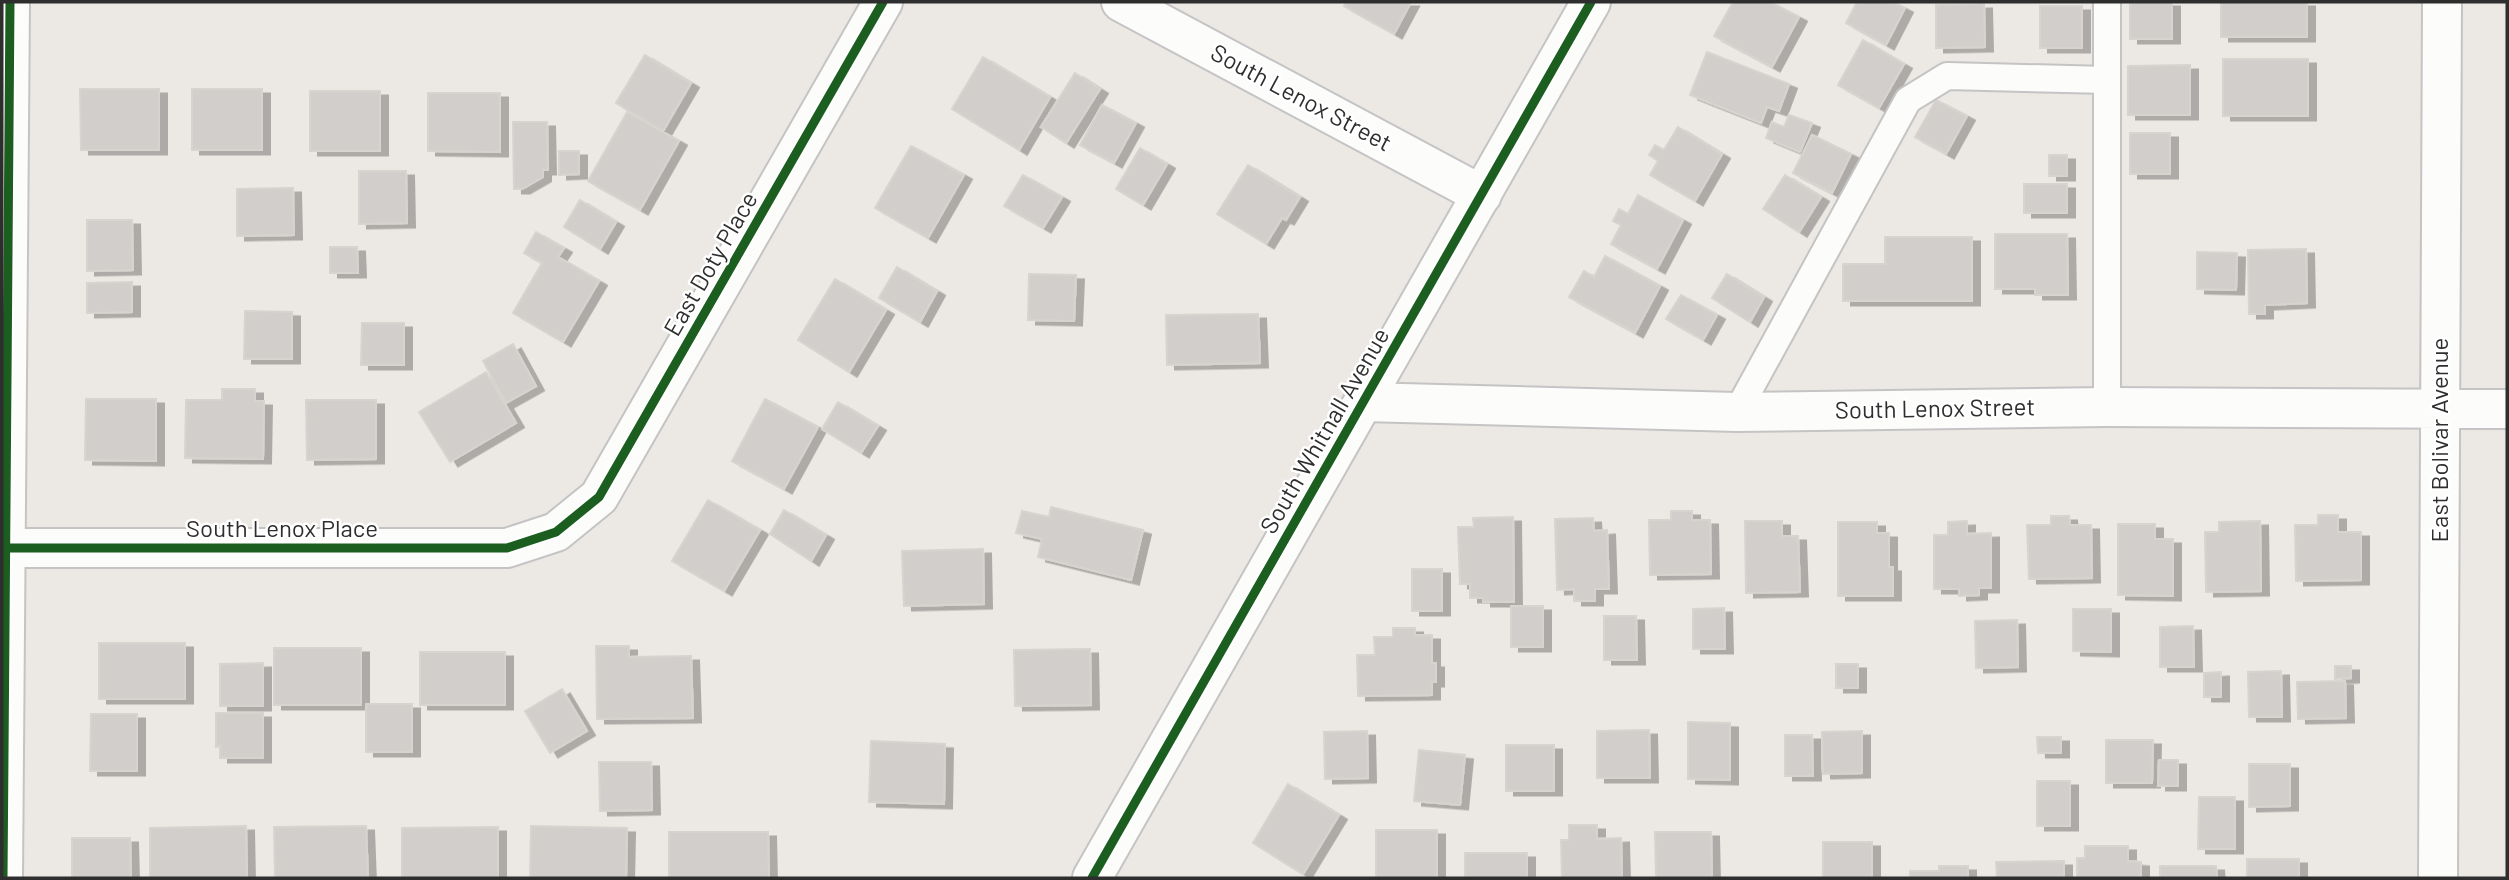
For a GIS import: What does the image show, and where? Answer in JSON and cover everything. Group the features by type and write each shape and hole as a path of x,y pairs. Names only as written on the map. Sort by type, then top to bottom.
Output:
{"street":[{"path":"3,878 10,2"},
{"name":"East Doty Place","path":"556,532 599,497 884,2"},
{"name":"South Lenox Street","path":"1121,2 1482,195"},
{"name":"South Whitnall Avenue","path":"1092,878 1591,2"},
{"name":"East Bolivar Avenue","path":"2438,878 2442,2"},
{"name":"South Lenox Street","path":"1363,402 1737,412 2107,407 2507,409"},
{"name":"South Lenox Place","path":"6,548 507,548 556,532"}],"lane":[{"path":"2107,2 2107,407"},
{"path":"1737,412 1908,100 1947,76 2107,80"}],"building":[{"path":"1346,2 1411,2 1394,34 1344,6"},
{"path":"1733,2 1770,2 1799,17 1772,67 1714,36"},
{"path":"1857,2 1893,2 1905,8 1886,45 1846,23"},
{"path":"2130,2 2172,2 2172,39 2130,39"},
{"path":"2221,2 2307,2 2307,37 2221,37"},
{"path":"1984,4 1985,47 1936,48 1936,5"},
{"path":"2040,6 2082,6 2082,48 2040,48"},
{"path":"1863,40 1904,64 1879,108 1838,85"},
{"path":"1707,52 1789,84 1779,111 1767,107 1761,123 1690,95"},
{"path":"645,55 691,83 663,131 616,103"},
{"path":"983,57 1050,97 1019,150 952,109"},
{"path":"2223,59 2308,59 2308,116 2223,116"},
{"path":"2190,65 2190,115 2128,115 2128,66"},
{"path":"1075,73 1100,89 1066,143 1041,127"},
{"path":"80,89 159,89 159,150 81,150"},
{"path":"192,89 262,89 262,150 192,150"},
{"path":"310,91 380,91 380,151 310,151"},
{"path":"428,93 500,93 500,152 428,151"},
{"path":"1936,100 1967,116 1946,154 1915,137"},
{"path":"1102,105 1136,123 1114,163 1080,145"},
{"path":"627,112 679,141 640,210 588,181"},
{"path":"1789,115 1812,123 1800,152 1766,138 1772,122 1784,127"},
{"path":"513,122 547,122 548,170 543,170 543,177 522,189 514,189"},
{"path":"1678,127 1722,154 1695,201 1650,175 1658,161 1649,155 1655,145 1664,150"},
{"path":"2130,133 2170,133 2170,174 2130,174"},
{"path":"1812,135 1851,154 1832,193 1793,173"},
{"path":"911,146 964,175 928,238 875,208"},
{"path":"1140,148 1167,164 1143,205 1116,189"},
{"path":"559,151 579,151 579,174 559,175"},
{"path":"2049,155 2067,155 2067,176 2049,176"},
{"path":"1248,165 1300,197 1286,220 1282,218 1266,244 1217,214"},
{"path":"359,171 406,171 407,223 359,224"},
{"path":"1023,175 1062,197 1043,228 1004,206"},
{"path":"1785,175 1821,197 1799,232 1763,209"},
{"path":"2024,184 2067,184 2067,213 2024,213"},
{"path":"293,188 294,235 237,236 237,189"},
{"path":"1638,195 1683,220 1657,269 1611,244 1621,225 1613,221 1619,209 1628,214"},
{"path":"580,200 616,222 600,249 564,227"},
{"path":"87,220 132,220 133,270 87,271"},
{"path":"536,232 564,248 558,257 599,281 563,342 513,313 542,263 524,253"},
{"path":"1995,234 2067,234 2068,295 2035,295 2035,289 1995,289"},
{"path":"1885,237 1972,237 1972,301 1843,301 1843,264 1885,264"},
{"path":"330,247 357,247 358,273 330,273"},
{"path":"2306,249 2307,303 2265,305 2265,314 2249,314 2248,250"},
{"path":"2197,252 2237,253 2236,290 2197,289"},
{"path":"1605,256 1660,286 1635,333 1569,297 1584,271 1594,277"},
{"path":"897,267 937,291 920,322 879,298"},
{"path":"1029,274 1076,275 1074,321 1028,320"},
{"path":"1727,274 1764,297 1750,322 1712,298"},
{"path":"835,279 886,310 849,372 798,340"},
{"path":"132,282 132,312 87,313 87,283"},
{"path":"1681,295 1717,315 1703,340 1666,319"},
{"path":"245,311 292,312 292,359 244,359"},
{"path":"1258,314 1260,363 1167,365 1166,315"},
{"path":"362,323 404,323 404,365 361,365"},
{"path":"513,344 536,386 506,403 483,361"},
{"path":"486,372 516,423 450,462 419,412"},
{"path":"222,389 255,389 255,401 264,401 263,459 185,458 186,400 222,400"},
{"path":"86,399 156,399 156,461 85,460"},
{"path":"765,399 818,427 784,489 732,461"},
{"path":"306,400 376,400 376,459 307,460"},
{"path":"838,402 878,426 861,453 822,429"},
{"path":"708,500 760,530 724,591 672,561"},
{"path":"1051,507 1143,530 1131,580 1038,557 1042,539 1016,533 1022,511 1049,517"},
{"path":"784,510 826,535 811,561 770,534"},
{"path":"1671,511 1692,511 1692,520 1710,520 1711,574 1650,575 1649,520 1671,520"},
{"path":"2318,515 2338,515 2338,532 2361,532 2361,580 2296,581 2295,525 2318,525"},
{"path":"2051,516 2069,516 2070,525 2091,525 2092,578 2029,579 2027,525 2051,525"},
{"path":"1513,517 1514,602 1483,602 1483,598 1470,598 1470,584 1460,584 1458,527 1474,527 1473,518"},
{"path":"1593,518 1594,531 1607,530 1609,589 1595,589 1595,601 1574,601 1574,589 1557,590 1555,519"},
{"path":"1745,521 1782,521 1782,536 1798,536 1800,592 1746,593"},
{"path":"1967,521 1967,534 1991,533 1991,588 1979,588 1979,595 1959,596 1959,589 1934,589 1934,535 1948,535 1948,522"},
{"path":"2260,521 2261,591 2206,592 2205,532 2219,532 2219,522"},
{"path":"1838,522 1877,522 1877,533 1889,533 1889,567 1893,567 1893,596 1838,596"},
{"path":"2118,524 2155,524 2155,539 2173,539 2173,596 2118,595"},
{"path":"983,549 984,604 904,606 902,551"},
{"path":"1412,569 1442,569 1442,611 1412,611"},
{"path":"1511,606 1543,606 1543,647 1511,647"},
{"path":"1724,608 1725,649 1693,649 1693,609"},
{"path":"2073,609 2111,609 2111,652 2073,651"},
{"path":"1604,616 1636,616 1637,660 1604,660"},
{"path":"2017,620 2018,667 1976,668 1975,621"},
{"path":"2193,626 2194,667 2160,667 2160,627"},
{"path":"1393,628 1415,628 1415,635 1432,635 1432,663 1436,663 1436,682 1432,682 1432,695 1358,696 1357,655 1375,655 1374,637 1393,637"},
{"path":"99,643 185,643 185,699 99,699"},
{"path":"596,646 629,646 629,657 691,656 693,718 597,719"},
{"path":"274,648 361,648 361,705 274,705"},
{"path":"1090,649 1091,705 1015,706 1014,650"},
{"path":"420,652 505,652 505,705 420,705"},
{"path":"263,663 263,706 220,706 220,664"},
{"path":"1836,664 1858,664 1858,688 1836,688"},
{"path":"2335,666 2351,666 2351,678 2335,679"},
{"path":"2281,671 2282,717 2249,717 2248,672"},
{"path":"2221,672 2221,697 2204,697 2204,673"},
{"path":"2345,681 2346,718 2298,719 2297,682"},
{"path":"562,689 587,731 550,753 525,711"},
{"path":"366,704 412,704 412,752 366,752"},
{"path":"216,713 263,713 263,758 220,758 220,746 216,747"},
{"path":"91,714 137,714 137,771 90,771"},
{"path":"1688,722 1730,723 1730,780 1688,779"},
{"path":"1649,730 1650,778 1597,778 1597,731"},
{"path":"1367,731 1368,778 1325,779 1324,732"},
{"path":"1862,731 1862,773 1823,774 1822,732"},
{"path":"1785,735 1812,735 1813,776 1785,776"},
{"path":"2037,737 2061,737 2061,753 2038,753"},
{"path":"2106,740 2153,740 2152,783 2106,783"},
{"path":"871,741 945,744 944,804 869,802"},
{"path":"1506,745 1554,745 1554,791 1506,791"},
{"path":"1419,750 1465,755 1460,805 1414,801"},
{"path":"2159,760 2178,760 2178,786 2158,786"},
{"path":"599,762 651,762 652,810 600,811"},
{"path":"2249,764 2290,764 2290,806 2249,807"},
{"path":"2037,781 2070,781 2070,826 2037,826"},
{"path":"1288,784 1339,815 1303,874 1253,843"},
{"path":"2199,797 2235,797 2235,849 2198,849"},
{"path":"1569,825 1597,825 1597,839 1621,838 1622,878 1562,878 1561,840 1569,840"},
{"path":"246,826 247,878 150,878 150,828"},
{"path":"366,826 368,878 275,878 274,827"},
{"path":"531,826 627,828 626,878 530,878"},
{"path":"498,827 498,878 402,878 402,828"},
{"path":"1376,830 1437,830 1437,878 1376,878"},
{"path":"669,832 768,832 769,878 669,878"},
{"path":"1655,832 1711,832 1712,878 1656,878"},
{"path":"72,838 130,838 131,878 72,878"},
{"path":"1823,842 1872,842 1872,878 1823,878"},
{"path":"2085,846 2128,846 2128,861 2141,862 2141,878 2077,878 2077,858 2085,858"},
{"path":"1465,853 1527,853 1527,878 1465,878"},
{"path":"2247,859 2299,859 2299,878 2247,878"},
{"path":"2064,861 2064,878 1997,878 1996,862"},
{"path":"1939,866 1968,866 1968,878 1910,878 1910,871 1939,871"},
{"path":"2160,866 2216,866 2217,878 2160,878"}],"cycle path":[{"path":"3,878 10,2"},
{"path":"6,548 507,548 556,532 599,497 883,2"},
{"path":"1092,878 1591,2"}]}
